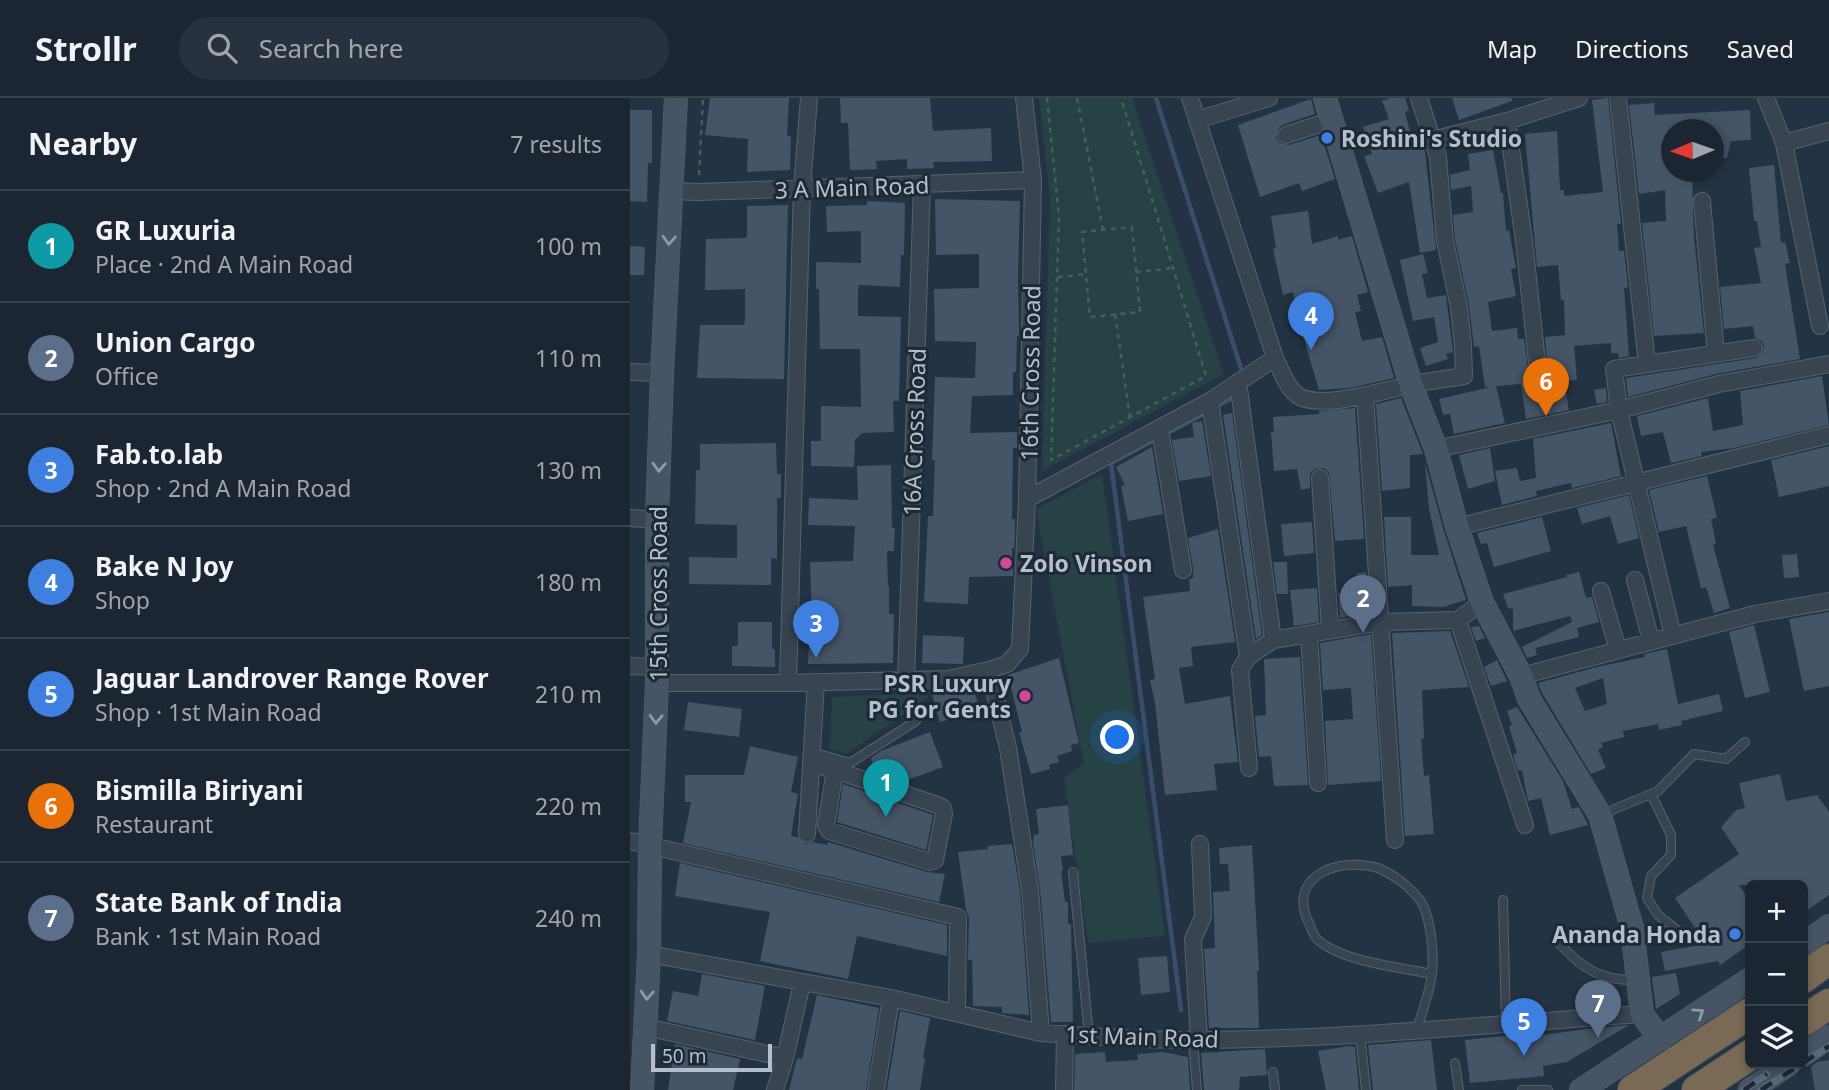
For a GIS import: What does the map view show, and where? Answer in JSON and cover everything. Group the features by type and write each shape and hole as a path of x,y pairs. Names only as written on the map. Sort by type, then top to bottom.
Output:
{"highway":[{"path":"1808,1018 1829,1004"},
{"path":"1633,1090 1745,1016"},
{"path":"1697,1090 1753,1072"}],"street":[{"name":"15th Cross Road","path":"642,1090 649,954 640,843 657,675 657,520 676,98"},
{"path":"788,683 803,188 809,98"},
{"name":"16th Cross Road","path":"989,670 1007,664 1020,649 1027,499 1033,180 1024,98"},
{"path":"1190,98 1275,358 1290,388 1305,400 1314,402 1365,396 1464,376 1459,307 1445,241 1438,157 1419,98"},
{"path":"1197,120 1269,98"},
{"path":"1325,98 1411,385 1436,449 1457,527 1482,601 1521,676 1529,698 1601,815 1632,928 1642,1014 1660,1039"},
{"path":"1432,139 1507,121 1579,98"},
{"path":"1618,98 1628,210 1647,364"},
{"path":"1766,98 1784,143 1819,326"},
{"path":"1286,135 1332,120"},
{"path":"1507,121 1537,362"},
{"path":"1784,143 1829,131"},
{"name":"3 A Main Road","path":"671,191 1033,180"},
{"name":"16A Cross Road","path":"906,681 922,184"},
{"path":"1702,201 1716,354"},
{"path":"1673,636 1619,410 1614,369 1754,348"},
{"path":"1027,499 1210,401 1275,358"},
{"path":"1436,449 1619,410 1719,384 1829,365"},
{"path":"630,372 662,373"},
{"path":"1238,382 1273,640"},
{"path":"1365,396 1395,839"},
{"path":"1210,401 1248,657"},
{"path":"1160,429 1183,570"},
{"path":"1457,527 1829,435"},
{"path":"1320,478 1330,629"},
{"path":"630,518 657,520"},
{"path":"1635,580 1651,642"},
{"path":"1601,591 1618,650"},
{"path":"1249,768 1240,670 1248,657 1273,640 1330,629 1380,622 1458,620 1482,601"},
{"path":"1521,676 1755,614 1829,601"},
{"path":"1458,620 1525,825"},
{"path":"1309,634 1318,783"},
{"path":"630,666 657,675 788,683 948,679 989,670 1008,748 1030,890 1041,1033"},
{"path":"807,834 816,682"},
{"path":"812,757 835,770 943,808 936,860 930,862 829,831 826,825 835,770"},
{"path":"640,843 958,917 957,1013"},
{"path":"1196,1040 1193,939 1203,918 1200,844"},
{"path":"1804,943 1829,926"},
{"name":"1st Main Road","path":"649,954 891,998 1041,1033 1196,1040 1360,1034 1642,1014"},
{"path":"1581,1090 1745,982"},
{"path":"775,1090 802,983"},
{"path":"877,1090 891,998"},
{"path":"646,1027 785,1058"},
{"path":"1064,1090 1065,1034"},
{"path":"1808,1052 1829,1037"}],"lane":[{"path":"812,757 850,763 916,721"},
{"path":"1601,815 1658,791 1694,754 1726,759 1745,742"},
{"path":"1651,794 1671,835 1671,855 1651,876 1647,898 1658,915 1678,931"},
{"path":"1417,1030 1432,974 1432,938 1421,902 1405,884 1378,869 1355,864 1336,867 1316,875 1305,889 1304,910 1315,937 1342,954 1432,974"},
{"path":"1073,872 1089,1035"},
{"path":"1503,900 1506,1024"},
{"path":"1558,942 1576,962 1592,971 1619,981 1637,980"},
{"path":"1360,1034 1366,1090"},
{"path":"1196,1040 1197,1090"},
{"path":"1455,1063 1459,1090"},
{"path":"1273,1072 1275,1090"},
{"path":"1522,1090 1548,1090"}],"path":[{"path":"699,180 703,98"},
{"path":"1047,98 1059,216 1051,460 1206,376 1121,98"},
{"path":"1077,98 1103,230"},
{"path":"1132,227 1136,272 1140,312 1090,317 1082,232 1132,227"},
{"path":"1136,272 1174,268"},
{"path":"1057,277 1086,274"},
{"path":"1115,314 1130,417"}],"green space":[{"path":"1039,98 1132,98 1224,374 1042,471 1050,198"},
{"path":"1102,474 1165,936 1088,943 1064,778 1084,764 1036,509"},
{"path":"928,692 928,697 846,754 830,749 832,697"}],"building":[{"path":"710,98 789,98 787,136 791,136 790,170 747,172 748,139 705,135"},
{"path":"840,98 930,98 933,131 991,128 992,161 933,162 934,168 907,169 907,159 876,161 877,169 850,170 848,123 841,123"},
{"path":"1405,98 1409,111 1405,112 1413,144 1422,142 1436,250 1420,253 1409,182 1378,193 1364,156 1372,154 1363,127 1389,119 1382,101"},
{"path":"1452,98 1512,98 1512,101 1459,120"},
{"path":"1608,98 1621,224 1617,224 1619,251 1624,251 1628,287 1624,288 1629,356 1619,358 1618,353 1611,353 1611,343 1574,346 1577,380 1564,381 1569,410 1526,419 1521,384 1496,386 1505,423 1454,434 1450,414 1443,415 1439,399 1491,387 1485,387 1479,346 1474,347 1469,305 1455,239 1453,215 1473,212 1471,186 1451,190 1450,175 1470,170 1468,154 1493,150 1503,193 1506,231 1509,230 1516,268 1511,269 1516,296 1488,302 1492,331 1517,328 1518,339 1524,339 1528,368 1533,372 1543,371 1547,362 1545,337 1565,335 1564,300 1561,300 1558,265 1537,267 1525,134 1557,131 1560,190 1564,190 1564,196 1603,192 1592,100"},
{"path":"1311,99 1315,114 1282,125 1276,138 1280,143 1289,145 1321,135 1335,179 1302,191 1299,183 1260,197 1238,125"},
{"path":"1654,103 1655,115 1750,110 1751,140 1731,141 1727,158 1724,158 1724,119 1661,119 1661,182 1692,182 1694,237 1704,333 1654,336 1642,223 1666,221 1665,190 1639,194 1629,105"},
{"path":"630,110 652,110 652,163 648,163 647,202 630,201"},
{"path":"1774,165 1781,243 1785,242 1790,263 1785,264 1800,359 1716,374 1628,397 1626,378 1756,358 1763,352 1764,346 1762,341 1755,338 1753,326 1724,329 1720,287 1761,283 1754,248 1761,247 1757,221 1754,221 1749,168"},
{"path":"935,199 1020,201 1019,336 1016,372 1013,372 1013,395 972,396 970,433 1017,432 1017,448 1013,448 1013,576 969,577 968,604 924,602 928,516 933,516 935,377 975,378 976,342 935,341 934,289 979,288 979,254 936,255"},
{"path":"867,201 905,203 900,287 859,285 858,289 858,316 901,317 899,401 893,401 894,432 862,433 855,440 854,467 811,466 811,441 821,441 821,406 861,407 860,349 820,349 816,262 861,263 861,231 827,232 826,206 867,205"},
{"path":"788,205 784,379 697,378 700,325 744,325 745,320 745,289 705,290 706,239 745,238 747,206"},
{"path":"1308,211 1312,244 1338,236 1338,240 1352,236 1368,292 1357,295 1361,311 1355,312 1362,341 1382,337 1394,378 1350,388 1319,390 1293,292 1283,295 1273,249 1276,248 1271,216"},
{"path":"630,246 645,247 644,275 630,275"},
{"path":"1423,254 1428,273 1422,274 1427,298 1446,295 1453,352 1446,354 1448,359 1426,366 1420,348 1438,342 1434,317 1413,321 1400,260"},
{"path":"1822,376 1829,425 1734,448 1701,452 1702,456 1671,463 1663,432 1641,436 1637,416 1708,398 1713,431 1743,425 1740,391"},
{"path":"1606,388 1607,402 1597,404 1594,390"},
{"path":"1401,398 1423,454 1410,455 1410,488 1382,491 1376,404"},
{"path":"1355,408 1364,539 1335,541 1329,473 1324,468 1315,469 1310,474 1310,488 1301,490 1297,469 1274,471 1271,432 1274,432 1273,417"},
{"path":"1232,413 1262,635 1256,639 1223,415"},
{"path":"1202,421 1211,476 1179,481 1172,440 1194,437 1192,423"},
{"path":"1611,423 1621,476 1572,488 1571,483 1536,491 1537,496 1502,505 1495,471 1517,468 1520,481 1536,478 1533,439"},
{"path":"776,443 777,474 781,474 781,498 777,498 777,559 771,558 771,585 689,584 689,557 737,558 737,525 695,524 696,470 700,470 700,444"},
{"path":"1829,446 1829,486 1779,497 1771,460"},
{"path":"1152,447 1163,514 1128,521 1121,486 1125,485 1116,467"},
{"path":"1490,448 1495,481 1468,489 1459,455"},
{"path":"1425,463 1466,600 1443,607 1412,606 1412,585 1388,587 1384,517 1411,517 1411,555 1439,555 1429,509"},
{"path":"891,465 894,551 887,551 889,614 894,614 893,663 808,664 812,620 810,562 853,561 855,526 808,525 809,498 858,500 857,466"},
{"path":"1707,476 1717,518 1711,519 1716,544 1713,545 1730,608 1714,613 1706,587 1701,588 1686,526 1659,532 1649,490"},
{"path":"1629,495 1639,538 1618,544 1610,516 1582,524 1577,508"},
{"path":"1542,517 1551,551 1494,567 1487,543 1481,544 1477,533"},
{"path":"1312,522 1314,553 1284,556 1281,524"},
{"path":"1218,529 1235,642 1191,647 1193,666 1179,668 1185,704 1230,696 1238,762 1214,764 1217,790 1165,795 1150,680 1155,679 1143,597 1190,591 1189,579 1193,578 1193,568 1188,538"},
{"path":"1797,554 1799,577 1784,578 1782,555"},
{"path":"1273,562 1287,562 1288,594 1277,594"},
{"path":"1366,572 1368,589 1359,589 1356,574"},
{"path":"1579,572 1586,598 1592,597 1599,622 1577,628 1579,637 1535,648 1537,655 1527,658 1522,647 1572,622 1570,616 1513,631 1513,609 1508,608 1503,594"},
{"path":"1317,588 1319,622 1294,626 1290,590"},
{"path":"1338,593 1368,593 1368,613 1340,618"},
{"path":"1829,612 1829,686 1804,691 1789,619"},
{"path":"738,622 772,622 775,667 732,666 732,646 738,646"},
{"path":"1754,625 1770,692 1745,698 1729,632"},
{"path":"1479,626 1485,638 1476,641 1471,627"},
{"path":"1450,631 1469,687 1422,690 1424,738 1421,739 1424,776 1429,775 1434,834 1405,836 1392,633"},
{"path":"1371,634 1381,781 1328,785 1325,721 1353,719 1351,688 1323,690 1320,643"},
{"path":"923,635 964,637 963,664 922,663"},
{"path":"1667,649 1678,704 1719,694 1723,711 1681,721 1682,725 1659,730 1658,724 1623,731 1624,737 1601,743 1603,747 1598,750 1606,768 1591,774 1538,683 1645,657 1644,654","holes":["1603,678 1607,704 1585,711 1575,688"]},
{"path":"1300,657 1308,785 1274,786 1271,756 1259,757 1255,716 1266,715 1264,659"},
{"path":"1059,658 1079,743 1071,745 1072,751 1057,756 1059,762 1049,765 1050,769 1031,774 1019,732 1022,732 1008,675"},
{"path":"1497,660 1507,681 1491,686 1484,667"},
{"path":"972,684 980,710 940,722 932,694"},
{"path":"688,702 742,709 739,737 684,730"},
{"path":"1517,707 1563,781 1572,809 1579,807 1588,825 1550,835 1541,798 1528,801 1522,770 1518,771 1513,755 1517,753 1507,711"},
{"path":"930,732 943,767 902,782 876,773 871,758 881,751"},
{"path":"750,746 798,757 791,792 798,794 791,836 806,844 813,842 827,845 828,842 927,872 945,874 939,902 683,843 691,802 685,802 685,775 744,775"},
{"path":"1780,774 1786,801 1817,795 1829,812 1829,895 1808,910 1808,880 1745,880 1745,885 1739,885 1745,894 1745,948 1720,965 1718,961 1665,971 1661,952 1706,944 1675,898 1739,854 1721,827 1736,810 1745,808 1739,783"},
{"path":"843,784 933,815 926,850 837,822"},
{"path":"1068,805 1073,855 1061,856 1061,871 1065,902 1068,902 1068,924 1071,924 1073,1022 1051,1022 1040,889 1033,843 1034,835 1039,834 1036,809"},
{"path":"1012,844 1020,891 1029,1015 1002,1013 1002,1007 973,1006 972,960 968,960 969,917 958,852"},
{"path":"1252,845 1259,971 1259,1028 1209,1028 1204,949 1215,948 1213,892 1230,891 1228,864 1220,864 1219,848"},
{"path":"680,863 947,925 947,956 857,936 848,979 760,961 770,912 675,896"},
{"path":"1167,956 1170,992 1141,995 1138,958"},
{"path":"1676,973 1680,994 1656,1009 1652,977"},
{"path":"702,974 765,986 755,1040 667,1021 673,991 698,996"},
{"path":"817,995 879,1008 866,1090 789,1090 797,1058 802,1059"},
{"path":"900,1011 930,1018 920,1090 887,1090"},
{"path":"1629,1025 1567,1062 1543,1066 1544,1076 1470,1083 1465,1040 1514,1035 1516,1039"},
{"path":"1431,1040 1437,1090 1373,1090 1368,1045"},
{"path":"675,1044 740,1059 733,1090 668,1090"},
{"path":"1355,1047 1359,1090 1326,1090 1318,1051"},
{"path":"1265,1049 1267,1075 1240,1077 1239,1090 1204,1090 1201,1053"},
{"path":"1105,1052 1106,1062 1138,1060 1137,1054 1163,1052 1188,1057 1190,1090 1074,1090 1075,1054"},
{"path":"1829,1060 1829,1090 1815,1090 1811,1067 1817,1062"}],"waterway":[{"path":"1156,98 1243,375"},
{"path":"1215,407 1235,397"},
{"path":"1166,434 1207,412"},
{"path":"1158,438 1111,463 1181,1010"}],"railway":[{"path":"1808,1060 1829,1046"},
{"path":"1761,1090 1793,1069"},
{"path":"1744,1090 1767,1074"}],"place":[{"name":"Roshini's Studio","path":"1327,138"},
{"name":"Bake N Joy","path":"1311,350"},
{"name":"Bismilla Biriyani","path":"1546,416"},
{"name":"Zolo Vinson","path":"1006,563"},
{"name":"Union Cargo","path":"1363,633"},
{"name":"Fab.to.lab","path":"816,658"},
{"name":"PSR Luxury PG for Gents","path":"1025,696"},
{"name":"GR Luxuria","path":"886,817"},
{"name":"Ananda Honda","path":"1735,934"},
{"name":"State Bank of India","path":"1598,1038"},
{"name":"Jaguar Landrover Range Rover","path":"1524,1056"}]}
